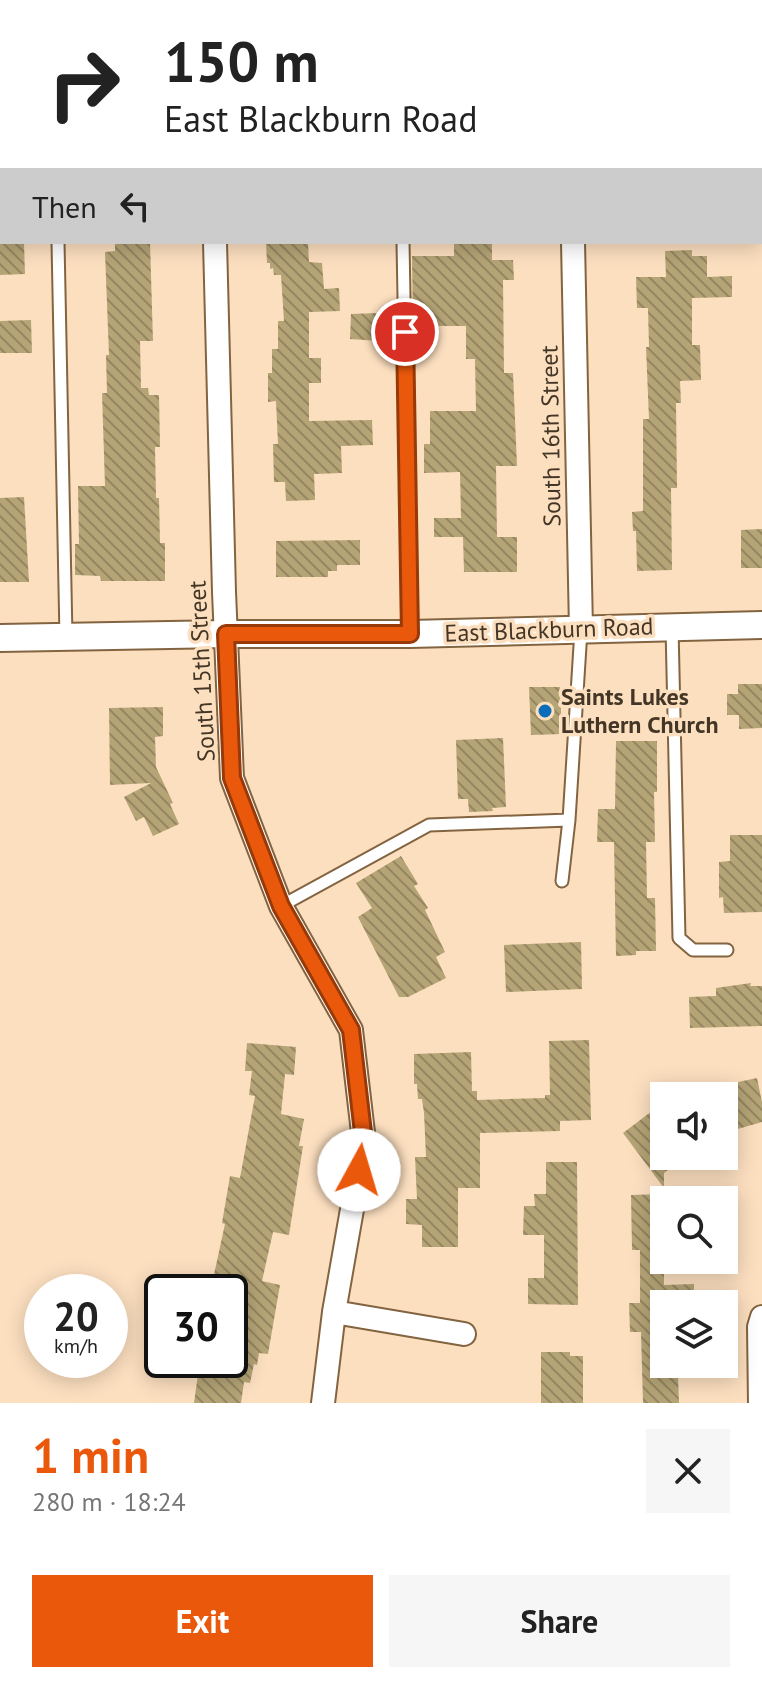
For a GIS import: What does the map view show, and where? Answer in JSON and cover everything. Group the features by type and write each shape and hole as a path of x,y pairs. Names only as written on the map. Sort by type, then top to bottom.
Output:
{"street":[{"name":"South 15th Street","path":"215,244 232,778 281,906 351,1030 364,1141 334,1312 323,1403"},
{"name":"South 16th Street","path":"573,244 581,629"},
{"name":"East Blackburn Road","path":"0,638 410,634 762,625"},
{"path":"334,1312 464,1334"},
{"path":"760,1403 759,1327 762,1317"}],"lane":[{"path":"58,244 66,638"},
{"path":"403,244 410,634"},
{"path":"672,627 679,938 693,950 727,950"},
{"path":"562,881 581,629"},
{"path":"281,906 429,825 569,820"}],"building":[{"path":"0,244 24,244 25,274 0,275"},
{"path":"115,244 150,244 153,341 140,341 141,388 148,388 149,395 159,395 160,447 155,447 156,498 159,498 160,543 165,543 165,581 101,581 100,576 75,575 75,544 79,544 78,486 105,486 102,393 107,393 106,355 109,355 105,252 115,251"},
{"path":"266,244 308,244 309,262 322,263 324,289 339,288 340,311 309,312 309,358 321,358 321,383 309,383 309,421 372,420 373,445 341,446 342,473 314,474 315,500 286,501 285,482 274,482 273,444 278,444 276,401 268,402 268,373 272,373 272,349 278,349 278,321 284,321 281,275 274,275 273,268 270,269 270,263 267,263"},
{"path":"454,244 492,244 492,260 513,260 514,280 503,280 504,373 513,373 517,466 496,466 497,537 517,537 517,572 464,572 463,537 434,537 434,518 461,518 460,472 424,473 424,444 430,444 430,411 476,411 475,359 466,359 466,326 413,326 412,256 454,256"},
{"path":"692,250 692,256 707,256 707,277 732,276 732,297 692,298 692,345 700,345 701,380 680,381 681,403 676,403 677,488 671,488 672,570 637,571 632,512 643,511 643,419 649,419 646,347 649,347 648,308 637,308 636,277 666,277 665,251"},
{"path":"378,313 379,341 350,339 351,314"},
{"path":"31,320 32,353 0,353 0,321"},
{"path":"24,497 29,582 0,582 0,498"},
{"path":"762,529 762,568 741,568 741,530"},
{"path":"360,540 360,565 337,565 337,571 328,571 328,577 276,577 276,541"},
{"path":"738,684 762,684 762,728 739,729 739,715 727,715 727,694 738,694"},
{"name":"Saints Lukes Luthern Church","path":"529,687 560,687 562,734 531,735"},
{"path":"163,707 163,736 155,737 156,767 179,824 153,836 144,817 136,821 124,797 151,783 110,785 109,708"},
{"path":"503,738 506,807 469,812 468,799 458,799 456,740"},
{"path":"616,741 657,741 657,792 654,792 655,842 646,842 647,898 655,898 656,951 636,951 636,955 616,956 614,842 597,842 598,809 615,809"},
{"path":"730,835 762,835 762,912 724,913 723,897 719,898 719,862 730,861"},
{"path":"401,856 418,884 414,886 428,908 425,910 445,952 436,957 446,978 408,997 399,997 358,917 372,908 356,883"},
{"path":"581,942 582,989 506,992 504,945"},
{"path":"751,983 750,986 762,986 762,1026 690,1028 689,997 716,996 716,988"},
{"path":"589,1040 591,1120 560,1121 560,1131 480,1133 480,1188 458,1188 458,1247 422,1247 422,1225 406,1224 406,1199 417,1199 415,1157 426,1157 422,1099 418,1099 417,1084 414,1084 414,1054 471,1052 472,1091 477,1091 477,1100 545,1098 545,1095 550,1095 549,1041"},
{"path":"247,1043 296,1047 294,1075 285,1074 281,1114 304,1119 299,1146 303,1146 289,1235 273,1232 262,1281 280,1285 268,1354 259,1353 250,1383 244,1382 241,1403 194,1403 197,1378 248,1378 248,1274 214,1274 225,1224 222,1223 230,1176 240,1178 255,1096 249,1095 252,1071 245,1071"},
{"path":"757,1078 762,1122 738,1129 738,1082"},
{"path":"650,1113 650,1169 623,1133"},
{"path":"546,1162 577,1162 578,1305 528,1304 528,1278 544,1278 544,1235 523,1235 524,1206 535,1206 534,1194 546,1194"},
{"path":"651,1170 668,1170 664,1173 663,1186"},
{"path":"650,1194 650,1274 664,1274 664,1285 694,1284 694,1290 650,1290 650,1378 678,1378 679,1403 643,1403 641,1332 630,1332 629,1303 640,1303 640,1250 632,1250 631,1195"},
{"path":"541,1352 570,1352 570,1356 583,1356 583,1403 541,1403"}],"place":[{"name":"Saints Lukes Luthern Church","path":"545,711"}],"route":[{"path":"359,1170 364,1141 351,1030 281,906 232,778 226,634 410,634 405,332"}]}
